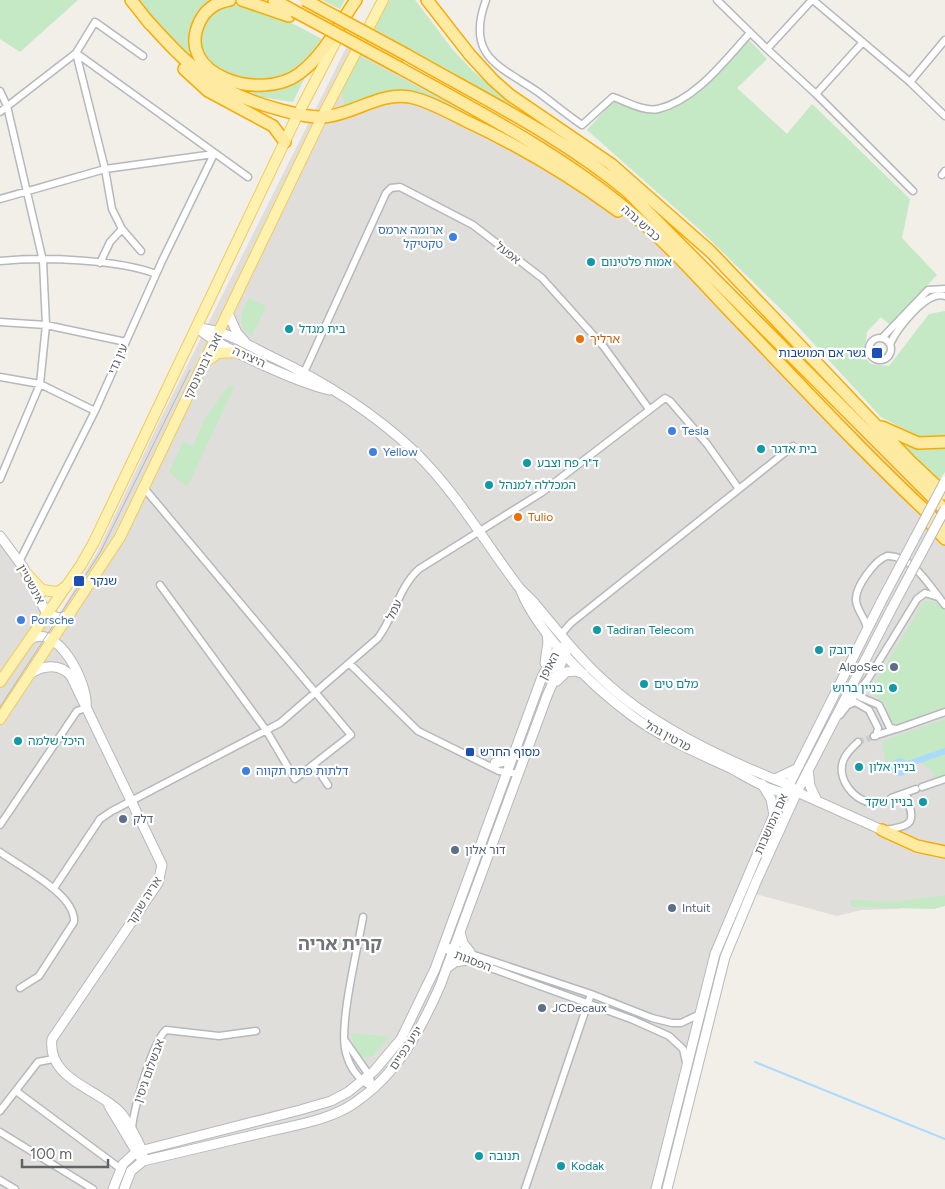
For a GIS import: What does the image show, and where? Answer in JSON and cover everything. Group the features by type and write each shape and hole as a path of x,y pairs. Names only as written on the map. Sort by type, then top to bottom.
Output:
{"highway":[{"path":"131,0 180,63 198,82 221,99 273,126 285,142"},
{"path":"230,0 212,6 201,18 196,34 198,50 208,67 225,79 236,84 269,86 290,80 308,67 356,0"},
{"path":"242,0 291,14"},
{"name":"כביש גהה","path":"274,0 291,14 357,45 400,68 526,138 581,173 631,213 678,258 904,491 945,529"},
{"name":"כביש גהה","path":"305,0 555,139 585,158 628,192 945,510"},
{"path":"427,0 482,70 510,95 611,164 678,222 759,301 945,494"},
{"path":"437,0 461,44"},
{"path":"146,19 180,56 217,86 250,102 322,117 340,114 392,96 424,101 530,152 612,206 678,258"},
{"path":"873,421 892,433 918,443 945,442"},
{"path":"904,491 945,539"},
{"path":"882,830 917,846 945,852"}],"main road":[{"name":"זאב ז'בוטינסקי","path":"0,682 66,586 98,534 299,113 356,0"},
{"name":"זאב ז'בוטינסקי","path":"0,719 112,551 322,117 383,0"},
{"path":"199,372 214,355 224,351 239,352"},
{"path":"27,574 42,590 58,592 66,586"}],"street":[{"path":"486,0 481,27 482,43 493,64 582,125 613,97 641,107 656,109 683,97 698,86 750,33"},
{"path":"717,0 816,94 913,191"},
{"path":"767,49 813,0 910,82 945,116"},
{"path":"822,7 827,0"},
{"path":"0,112 76,53 94,22 143,56"},
{"path":"910,82 945,40"},
{"path":"816,94 863,42"},
{"path":"76,53 248,178"},
{"path":"76,53 105,169 112,209 122,229 141,251"},
{"path":"0,90 7,106 43,261 46,325 40,384 0,478"},
{"path":"0,199 105,169 214,154"},
{"name":"עין גדי","path":"19,562 95,411 156,274 214,154"},
{"name":"אפעל","path":"302,376 386,193 391,188 400,187 473,225 542,278 604,347 649,409"},
{"path":"100,262 110,242 122,229"},
{"path":"0,261 100,262 139,267 156,274"},
{"path":"882,338 928,290 945,289"},
{"path":"890,344 882,338 876,338 870,343 871,356 880,360 887,357 890,351 890,344 903,325 928,298 937,294 945,296"},
{"path":"228,313 237,333 251,347"},
{"path":"0,322 46,325 126,342"},
{"name":"היצירה","path":"198,328 217,337 239,352 302,376 324,382 330,390 375,419 414,452 480,531 519,587 569,646"},
{"name":"היצירה","path":"217,337 251,347 302,376"},
{"path":"0,377 40,384 95,411"},
{"path":"649,409 664,398 670,401 707,444 739,489"},
{"name":"עמל","path":"54,888 100,819 248,742 280,723 317,694 384,630 412,574 431,560 540,493 649,409"},
{"path":"562,638 563,632 571,623 793,446"},
{"name":"אם המושבות","path":"656,1189 715,954 774,815 880,604 945,481"},
{"path":"144,488 351,735 295,779 266,730 160,585"},
{"name":"אם המושבות","path":"666,1189 725,957 797,792 945,510"},
{"name":"אינשטיין","path":"0,536 27,574 47,614 59,618 70,615"},
{"path":"867,631 866,621 856,599 857,594 872,567 882,558 892,556 908,562 945,605"},
{"path":"829,729 860,690 926,582"},
{"name":"היצירה","path":"519,587 526,602 558,648"},
{"path":"917,599 925,593 938,597"},
{"path":"860,609 872,610 880,604"},
{"path":"542,677 548,651 546,632"},
{"path":"29,640 39,636 52,642"},
{"name":"אריה שנקר","path":"52,642 70,658 87,700 86,708"},
{"name":"האופן","path":"508,770 542,677 558,648 569,646"},
{"name":"האופן","path":"519,774 547,696 569,646"},
{"name":"מרטין גהל","path":"569,646 610,687 638,709 677,733 775,779 787,789"},
{"name":"מרטין גהל","path":"558,648 632,716 673,741 762,784 797,792 882,830"},
{"path":"350,664 418,731 433,740 482,762 519,774"},
{"name":"אריה שנקר","path":"30,674 49,666 67,671 162,865 161,876 52,1039 50,1050 53,1059"},
{"path":"547,696 566,672 576,671 586,675"},
{"path":"860,690 859,695 862,698 879,705 890,728 897,729"},
{"path":"847,706 853,702 869,710 878,728 874,736 945,712"},
{"path":"0,825 76,711 86,708"},
{"path":"858,742 844,758 843,771 847,786 852,794 860,799 877,803"},
{"path":"482,762 495,763 507,760 514,752"},
{"path":"495,763 508,770"},
{"path":"314,764 328,785"},
{"path":"775,779 798,768"},
{"name":"יגיע כפיים","path":"139,1151 331,1101 365,1078 401,1039 443,947 508,770"},
{"path":"808,770 810,786 816,801"},
{"name":"יגיע כפיים","path":"143,1161 334,1114 348,1108 391,1071 410,1046 425,1021 519,774"},
{"path":"891,798 945,779"},
{"path":"762,784 771,799 774,815"},
{"path":"882,830 907,826 911,822 913,816 906,793"},
{"path":"0,852 54,888 73,911 74,922 39,976 20,988"},
{"path":"363,917 344,1036 365,1078 373,1088"},
{"path":"446,970 455,962 468,956 460,932"},
{"name":"הפסגות","path":"443,947 669,1036 683,1049 687,1065"},
{"name":"הפסגות","path":"468,956 591,994 652,1018 672,1023 690,1020 701,1014"},
{"path":"525,1189 591,994"},
{"name":"אבשלום גיסין","path":"131,1133 134,1114 152,1057 161,1035 166,1030 219,1036 256,1031"},
{"path":"0,1111 38,1062 53,1059 69,1077 119,1110 143,1161 132,1171 124,1189"},
{"path":"16,1091 123,1165"},
{"path":"108,1103 131,1133 147,1143 160,1145"},
{"name":"אבשלום גיסין","path":"119,1110 134,1114"},
{"path":"0,1132 93,1189"},
{"path":"113,1189 129,1148 131,1133"},
{"path":"123,1165 139,1151"},
{"path":"0,1180 15,1189"}],"shaded area":[{"path":"352,36 568,154 945,516 945,900 897,909 861,910 837,916 748,892 719,957 662,1189 0,1189 0,538 52,624 30,658 53,624 97,553 159,422"}],"green space":[{"path":"0,0 78,0 20,52 0,39"},
{"path":"138,0 210,0 198,14 192,30 192,47 198,65 156,24"},
{"path":"322,0 345,0 340,9"},
{"path":"389,0 415,0 453,50 473,71 517,109 374,29"},
{"path":"228,5 240,5 265,11 322,39 302,64 283,77 258,81 237,78 218,68 210,61 204,53 201,44 201,34 207,20 217,10"},
{"path":"749,40 767,59 737,88 787,134 812,104 910,199 902,238 937,275 890,325 881,317 867,332 864,357 871,364 889,366 929,314 945,311 945,436 932,439 919,437 881,417 792,320 700,230 587,130 613,101 650,112 662,111 675,105 689,97 703,85"},
{"path":"359,56 456,107 417,94 345,107 341,89"},
{"path":"309,69 293,102 248,95 222,82 248,89 268,90 286,84"},
{"path":"249,298 266,306 252,336 246,332 241,323 242,313"},
{"path":"229,385 234,388 187,487 169,472 183,442 193,446 204,420"},
{"path":"899,438 945,445 945,472 939,480 895,441"},
{"path":"932,601 939,604 945,611 945,707 897,724 891,721 885,702 869,692 924,602"},
{"path":"945,719 945,775 934,779 931,770 920,762 886,764 882,741"},
{"path":"945,895 945,906 934,909 853,907 850,903 852,900 892,902"},
{"path":"351,1033 389,1037 373,1056 364,1058 356,1052"}],"water":[{"path":"900,758 908,763 909,767 904,775 900,776 892,771 891,767 896,759"}],"waterway":[{"path":"908,764 945,751"},
{"path":"755,1062 945,1139"}],"tunnel":[{"path":"858,742 873,737"},
{"path":"877,803 891,798"}],"tram line":[{"path":"0,707 100,553 190,370"}],"place":[{"name":"ארומה ארמס טקטיקל","path":"453,237"},
{"name":"אמות פלטינום","path":"591,262"},
{"name":"בית מגדל","path":"289,329"},
{"name":"ארליך","path":"580,339"},
{"name":"גשר אם המושבות","path":"877,353"},
{"name":"Tesla","path":"672,431"},
{"name":"בית אדגר","path":"761,449"},
{"name":"Yellow","path":"373,452"},
{"name":"ד\"ר פח וצבע","path":"527,463"},
{"name":"המכללה למנהל","path":"489,485"},
{"name":"Tulio","path":"518,517"},
{"name":"שנקר","path":"79,581"},
{"name":"Porsche","path":"21,620"},
{"name":"Tadiran Telecom","path":"597,630"},
{"name":"דובק","path":"819,650"},
{"name":"AlgoSec","path":"894,667"},
{"name":"מלם טים","path":"644,684"},
{"name":"בניין ברוש","path":"893,688"},
{"name":"היכל שלמה","path":"18,741"},
{"name":"מסוף החרש","path":"470,752"},
{"name":"בניין אלון","path":"859,767"},
{"name":"דלתות פתח תקווה","path":"246,771"},
{"name":"בניין שקד","path":"923,802"},
{"name":"דלק","path":"123,819"},
{"name":"דור אלון","path":"455,850"},
{"name":"Intuit","path":"672,908"},
{"name":"JCDecaux","path":"542,1008"},
{"name":"תנובה","path":"479,1156"},
{"name":"Kodak","path":"561,1166"}],"district":[{"name":"קרית אריה","path":"340,944"}]}
